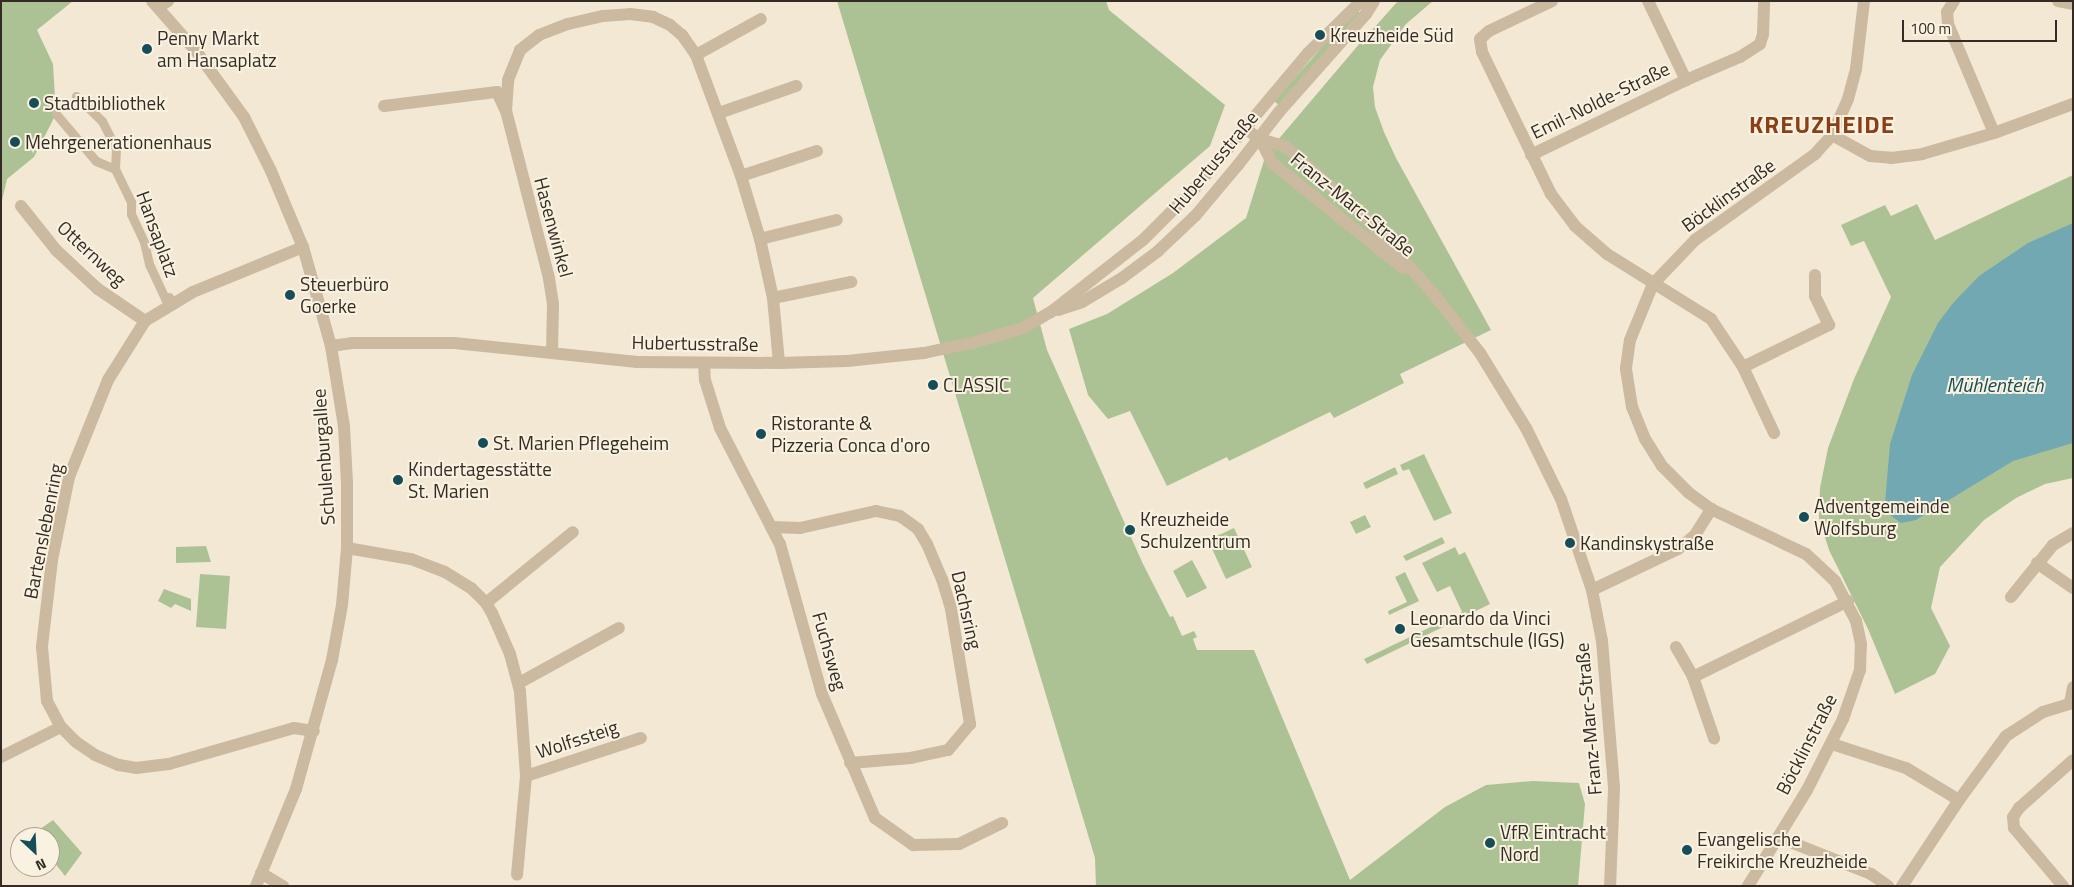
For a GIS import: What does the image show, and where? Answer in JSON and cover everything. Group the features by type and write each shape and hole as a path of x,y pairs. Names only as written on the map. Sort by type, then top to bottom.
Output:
{"street":[{"name":"Hubertusstraße","path":"331,346 352,343 454,343 637,362 780,363 848,361 924,353 975,342 1023,328 1051,312 1144,239 1195,188 1308,53 1357,4 1364,1"},
{"name":"Hubertusstraße","path":"1051,312 1082,302 1122,278 1157,252 1196,215 1260,139 1279,112 1366,14 1374,1"},
{"name":"Emil-Nolde-Straße","path":"1552,1 1489,31 1480,39 1482,52 1551,194 1574,226 1606,254 1711,319 1743,367 1774,433"},
{"name":"Emil-Nolde-Straße","path":"1648,1 1686,80"},
{"name":"Emil-Nolde-Straße","path":"1531,154 1686,80 1740,57 1760,44 1763,34 1764,1"},
{"name":"Böcklinstraße","path":"1748,886 1832,744 1846,711 1860,670 1861,644 1856,621 1848,601 1835,581 1806,554 1711,509 1688,492 1662,466 1645,439 1632,407 1626,368 1630,340 1653,284 1695,240 1815,154 1832,135 1848,98 1856,69 1864,1"},
{"path":"1954,1 1947,12 1948,24 1994,133"},
{"path":"2058,1 2073,4"},
{"name":"Schulenburgallee","path":"160,3 244,118 271,171 303,247 331,346 344,426 348,483 347,548 342,605 332,660 314,730 292,798 256,886"},
{"name":"Hasenwinkel","path":"506,112 508,80 520,50 539,35 568,24 603,16 630,14 653,17 670,25 682,35 696,55 741,176 760,239 773,298 780,363"},
{"path":"696,55 761,19"},
{"path":"718,113 796,86"},
{"name":"Hasenwinkel","path":"384,106 498,92 506,112 549,278 554,304 552,352"},
{"name":"Hansaplatz","path":"76,96 102,122 116,149 115,169 131,202 131,214 144,242 149,264 165,299 169,297 172,303"},
{"path":"1832,135 1870,156 1891,158 1954,146 2073,104"},
{"path":"56,114 96,161 115,169"},
{"name":"Franz-Marc-Straße","path":"1246,129 1260,139 1285,146 1292,152 1363,215 1432,292 1480,354 1526,428 1561,499 1592,590 1602,642 1614,788 1610,886"},
{"name":"Franz-Marc-Straße","path":"1260,139 1272,163 1432,292"},
{"path":"741,176 818,151"},
{"name":"Otternweg","path":"21,206 56,250 98,289 145,321"},
{"path":"760,239 837,220"},
{"name":"Bartenslebenring","path":"303,247 193,292 145,321 108,380 82,442 70,477 52,560 42,647 47,701 61,727 76,742 95,755 119,765 136,768 168,764 294,728 314,730"},
{"path":"1743,367 1829,325 1816,296 1815,275"},
{"path":"773,298 851,282"},
{"name":"Fuchsweg","path":"704,363 705,380 720,428 780,544 822,694 850,764 875,818 913,845 959,844 1002,823"},
{"path":"1592,590 1678,549 1696,535 1711,509"},
{"name":"Dachsring","path":"771,527 800,528 876,512 900,516 918,529 927,544 942,579 951,609 970,724 948,750 911,758 850,764"},
{"path":"486,604 573,532"},
{"path":"2011,598 2053,545 2073,533"},
{"name":"Wolfssteig","path":"347,548 411,558 445,572 472,588 486,604 500,629 519,683 526,776 517,875"},
{"path":"2037,563 2073,588"},
{"path":"1693,677 1848,601"},
{"path":"519,683 619,628"},
{"path":"1676,647 1693,677 1714,738"},
{"path":"1902,886 1959,800 2006,736 2042,712 2072,703 2073,687"},
{"path":"1,757 61,727"},
{"name":"Wolfssteig","path":"526,776 641,738"},
{"path":"1832,744 1906,768 1959,800"},
{"path":"2063,886 2014,828 2014,817 2019,808 2073,760"},
{"path":"1778,837 1871,874 1888,886"},
{"path":"261,874 283,886"}],"green space":[{"path":"1,1 73,1 37,30 53,64 56,114 34,157 7,179 1,205"},
{"path":"837,1 1106,1 1109,10 1225,105 1210,146 1033,298 1047,350 1143,564 1170,617 1173,616 1182,636 1194,631 1197,637 1193,639 1197,650 1254,650 1350,880 1445,807 1486,785 1533,781 1579,783 1585,804 1578,886 1096,886 1095,858"},
{"path":"1398,1 1433,1 1406,24 1380,60 1373,87 1375,107 1396,158 1491,330 1400,374 1404,383 1334,418 1330,412 1229,461 1227,457 1167,486 1130,411 1108,419 1088,395 1069,329 1107,314 1173,273 1246,218 1266,154 1360,43 1363,45 1368,41 1365,38"},
{"path":"1356,9 1360,13 1280,106 1274,101"},
{"path":"2073,175 2073,478 2045,484 2016,498 1984,520 1940,567 1931,608 1950,646 1935,674 1895,694 1868,629 1829,550 1819,518 1820,488 1828,448 1854,379 1891,297 1864,241 1851,246 1841,225 1885,205 1891,216 1917,204 1935,240"},
{"path":"1424,454 1452,513 1434,521 1409,469 1403,471 1400,465"},
{"path":"1395,467 1398,474 1366,489 1363,483"},
{"path":"1365,515 1371,527 1356,534 1350,522"},
{"path":"1234,528 1252,567 1226,579 1208,540"},
{"path":"1442,537 1445,543 1406,561 1403,556"},
{"path":"206,546 211,562 176,563 176,547"},
{"path":"1455,547 1459,555 1465,552 1490,604 1367,664 1364,659 1462,612 1450,586 1437,592 1422,563"},
{"path":"1192,560 1207,588 1187,598 1173,571"},
{"path":"1405,572 1419,601 1389,615 1388,611 1407,602 1395,577"},
{"path":"200,574 230,576 226,629 196,627"},
{"path":"164,589 191,599 191,611 175,604 171,608 158,601"},
{"path":"53,820 59,827 43,827"},
{"path":"60,828 82,853 65,876 60,870"}],"water":[{"name":"Mühlenteich","path":"2073,223 2073,443 2013,461 1916,520 1901,523 1890,515 1885,503 1890,444 1912,375 1938,323 1953,303 1979,276 2028,243"}],"place":[{"name":"Kreuzheide Süd","path":"1320,35"},
{"name":"Penny Markt am Hansaplatz","path":"147,49"},
{"name":"Stadtbibliothek","path":"34,103"},
{"name":"Mehrgenerationenhaus","path":"15,142"},
{"name":"Steuerbüro Goerke","path":"290,295"},
{"name":"CLASSIC","path":"933,385"},
{"name":"Ristorante & Pizzeria Conca d'oro","path":"761,434"},
{"name":"St. Marien Pflegeheim","path":"483,443"},
{"name":"Kindertagesstätte St. Marien","path":"398,480"},
{"name":"Adventgemeinde Wolfsburg","path":"1804,517"},
{"name":"Kreuzheide Schulzentrum","path":"1130,530"},
{"name":"Kandinskystraße","path":"1570,543"},
{"name":"Leonardo da Vinci Gesamtschule (IGS)","path":"1400,629"},
{"name":"VfR Eintracht Nord","path":"1490,843"},
{"name":"Evangelische Freikirche Kreuzheide","path":"1687,850"}],"district":[{"name":"KREUZHEIDE","path":"1822,125"}]}
